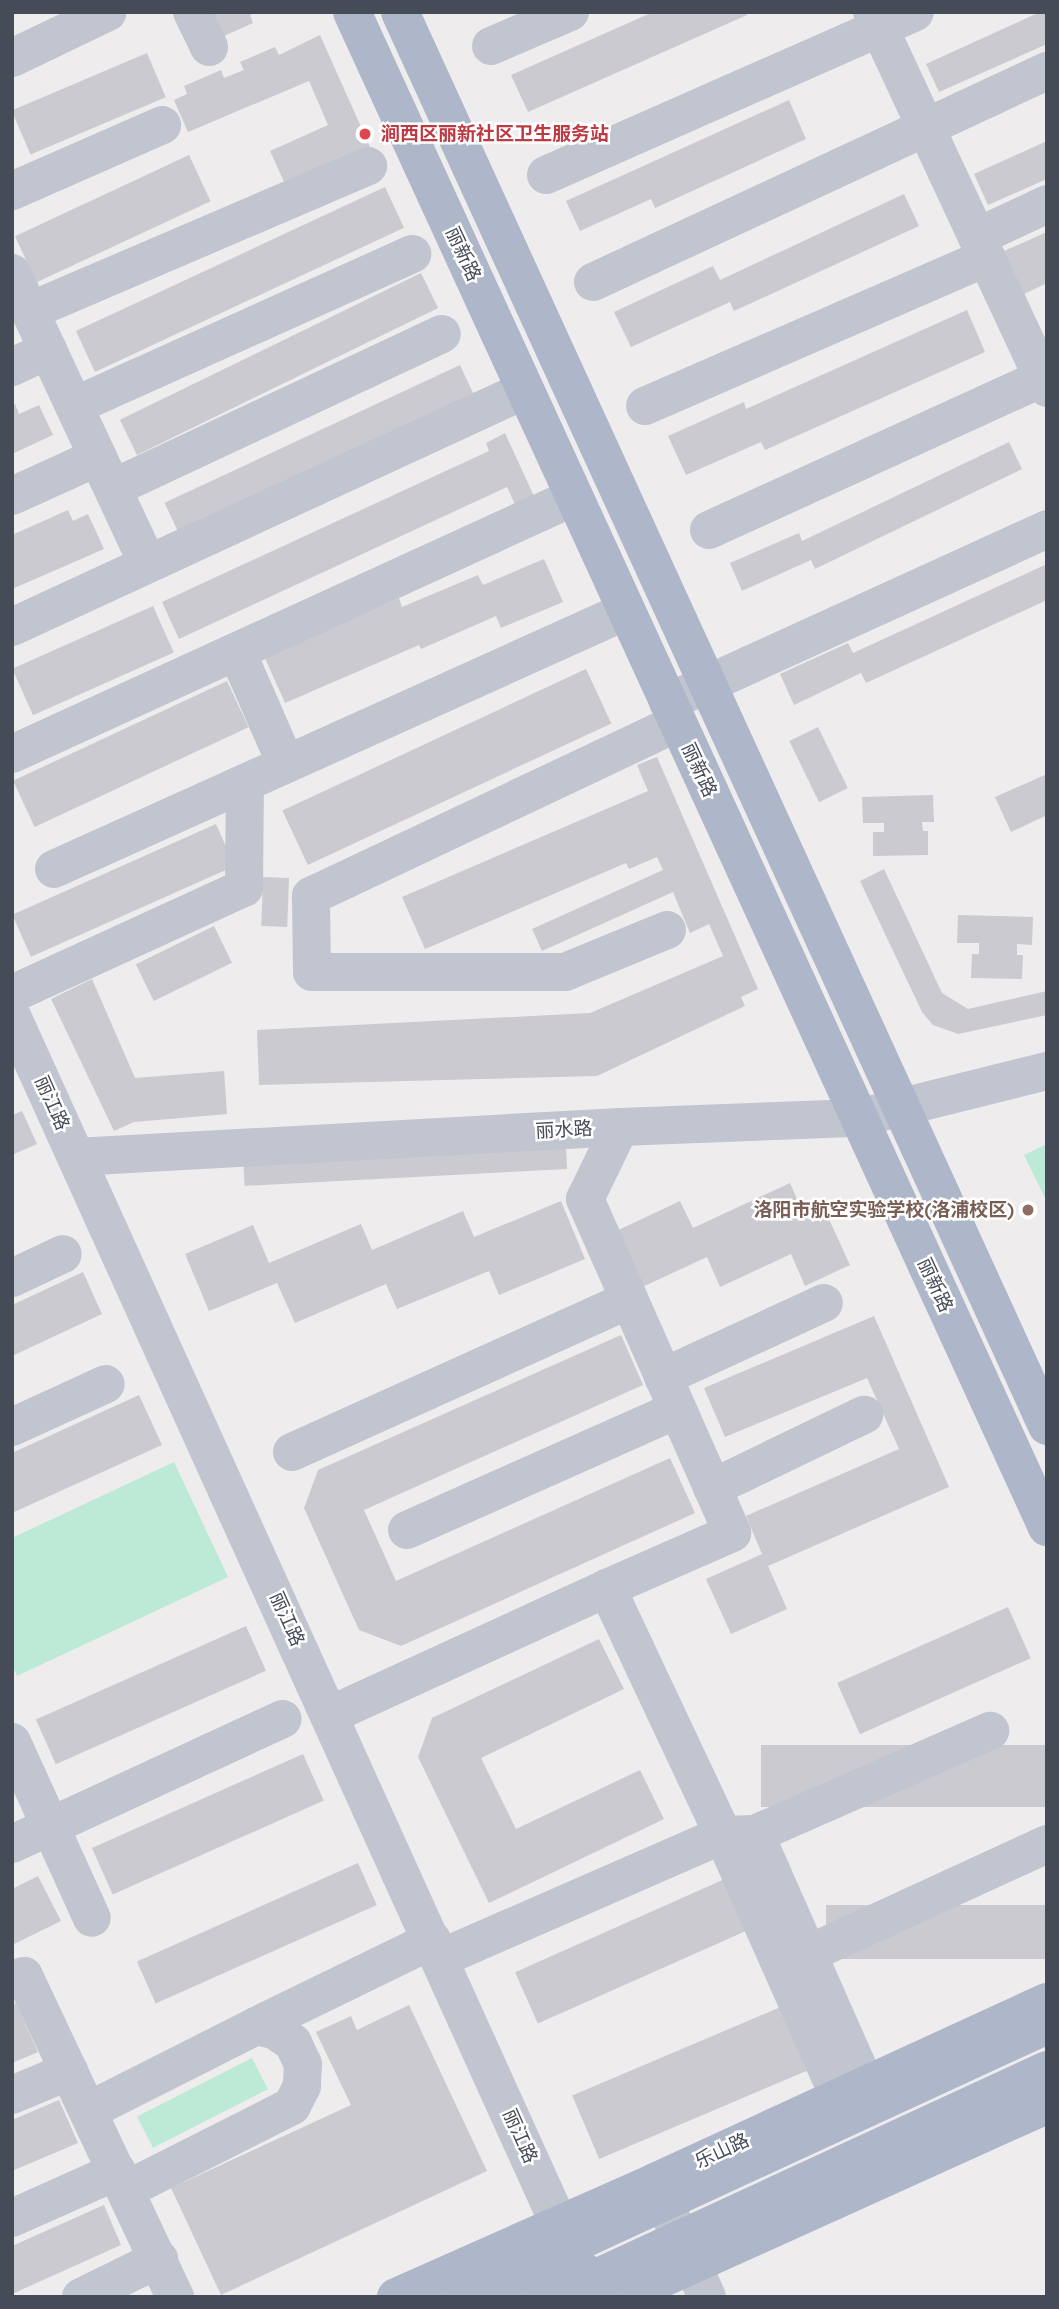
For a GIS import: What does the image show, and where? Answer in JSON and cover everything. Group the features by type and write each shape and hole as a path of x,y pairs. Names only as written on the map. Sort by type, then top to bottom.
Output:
{"main road":[{"name":"丽新路","path":"352,12 1047,1527"},
{"path":"400,12 1047,1426"},
{"name":"乐山路","path":"527,2297 853,2091 1047,2002"},
{"path":"458,2297 1047,2025"},
{"name":"乐山路","path":"481,2297 667,2208 1047,2039"},
{"name":"乐山路","path":"396,2297 559,2224 667,2208 1047,2062"},
{"path":"555,2297 1047,2070"},
{"path":"621,2297 700,2281 1047,2105"}],"street":[{"path":"12,58 108,12"},
{"path":"192,12 209,47"},
{"path":"491,46 570,12"},
{"path":"546,175 876,20 915,12"},
{"path":"709,530 1044,383 876,20"},
{"path":"593,282 1047,71"},
{"path":"12,191 162,125"},
{"path":"30,311 368,166"},
{"path":"645,406 982,248 1047,204"},
{"path":"74,406 412,254"},
{"path":"12,273 148,564"},
{"path":"12,496 105,473 442,334"},
{"path":"12,367 48,350"},
{"path":"12,626 525,390"},
{"path":"12,754 574,497"},
{"path":"667,930 565,972 312,972 311,896 672,713 707,684 1047,529"},
{"path":"54,869 626,611"},
{"path":"237,652 286,764"},
{"path":"12,994 244,888 245,783"},
{"name":"丽江路","path":"12,1016 559,2224"},
{"name":"丽水路","path":"76,1157 620,1127 858,1118 1047,1071"},
{"path":"330,1715 732,1533 585,1199 620,1127"},
{"path":"12,1278 63,1254"},
{"path":"292,1451 629,1300"},
{"path":"407,1530 670,1393 824,1303"},
{"path":"12,1427 106,1384"},
{"path":"712,1489 864,1415"},
{"path":"607,1588 739,1835 810,1953 853,2091"},
{"path":"12,1844 284,1719"},
{"path":"88,2111 256,2026 436,1949 739,1835 990,1731"},
{"path":"12,1742 92,1918"},
{"path":"739,1835 853,2091"},
{"path":"810,1953 1047,1844"},
{"path":"12,1981 24,1976 175,2297"},
{"path":"12,2218 121,2180 292,2106 302,2086 303,2064 293,2043 274,2030 256,2026"},
{"path":"12,2095 69,2071"},
{"path":"667,2208 700,2281"},
{"path":"81,2297 159,2259"}],"green space":[{"path":"1047,1144 1047,1202 1024,1155"},
{"path":"174,1462 228,1577 17,1676 12,1665 12,1538"},
{"path":"252,2058 268,2089 153,2148 137,2117"}],"building":[{"path":"203,12 257,12 250,15 253,23 215,40"},
{"path":"653,12 746,12 747,15 528,112 511,75"},
{"path":"1040,12 1047,12 1047,44 939,92 926,64"},
{"path":"320,35 370,147 285,184 270,151 328,125 309,81 188,132 174,100 187,94 184,86 221,70 224,78 244,70 240,62 275,47 279,55"},
{"path":"147,53 166,97 30,155 12,110"},
{"path":"789,100 806,139 655,208 651,199 580,231 566,201"},
{"path":"1047,141 1047,179 988,205 974,174"},
{"path":"189,155 211,201 37,282 15,236"},
{"path":"385,187 404,228 95,372 76,331"},
{"path":"904,194 919,226 734,311 730,302 631,347 614,312 713,266 720,280"},
{"path":"1047,232 1047,283 1024,294 1004,251"},
{"path":"421,273 438,308 137,455 120,420"},
{"path":"967,310 985,352 765,450 761,442 686,475 668,436 744,402 746,409"},
{"path":"460,365 475,397 179,534 165,503"},
{"path":"15,404 19,414 39,405 53,435 12,454 12,405"},
{"path":"505,433 538,505 519,513 507,487 179,639 162,602 489,451 486,443"},
{"path":"1009,442 1022,469 815,569 811,560 742,591 730,563 799,533 802,541"},
{"path":"68,510 73,521 88,514 104,549 12,589 12,535"},
{"path":"544,559 563,602 501,628 496,616 421,649 419,645 285,703 264,656 399,598 402,607 478,575 483,585"},
{"path":"1047,564 1047,600 866,683 861,673 794,705 780,674 848,643 853,653"},
{"path":"153,606 174,653 33,715 12,669"},
{"path":"586,669 611,723 308,865 282,811"},
{"path":"227,681 249,727 35,827 13,781"},
{"path":"818,727 848,788 819,802 789,741"},
{"path":"657,757 758,989 741,997 745,1006 597,1076 259,1085 257,1030 590,1013 723,956 709,924 690,933 673,892 542,951 532,929 663,870 657,857 629,869 626,863 425,949 402,897 648,791 637,765"},
{"path":"1047,774 1047,815 1011,832 995,797"},
{"path":"933,795 934,822 922,822 923,831 928,831 928,855 873,856 873,832 884,832 884,823 863,823 862,797"},
{"path":"216,824 235,866 31,957 12,915"},
{"path":"884,869 942,993 968,1009 1047,991 1047,1015 958,1034 933,1025 922,1012 860,881"},
{"path":"263,877 289,878 287,927 261,926"},
{"path":"958,915 1033,917 1032,945 1017,944 1017,955 1023,955 1022,979 971,978 972,954 979,954 979,943 957,943"},
{"path":"214,926 232,963 154,1001 136,964"},
{"path":"92,979 135,1078 224,1071 227,1114 134,1122 114,1131 51,999"},
{"path":"22,1111 37,1144 12,1155 12,1115"},
{"path":"566,1147 567,1169 245,1186 243,1164"},
{"path":"790,1183 803,1213 822,1204 850,1265 805,1286 791,1254 720,1287 707,1257 638,1289 612,1233 680,1201 693,1228"},
{"path":"561,1201 585,1259 499,1295 489,1271 397,1309 386,1284 295,1323 277,1283 209,1311 185,1254 253,1225 269,1263 361,1224 372,1250 463,1211 474,1237"},
{"path":"83,1272 102,1314 12,1356 12,1305"},
{"path":"874,1316 949,1487 768,1566 787,1609 731,1634 706,1579 762,1554 746,1516 899,1449 867,1378 725,1437 704,1388"},
{"path":"621,1335 643,1385 364,1510 396,1581 670,1458 695,1513 401,1646 359,1630 304,1508 318,1470"},
{"path":"139,1395 162,1445 12,1513 12,1453"},
{"path":"1008,1607 1031,1658 860,1734 837,1683"},
{"path":"246,1626 266,1671 56,1764 36,1720"},
{"path":"599,1639 624,1689 481,1758 516,1829 640,1770 664,1819 489,1903 418,1757 432,1718"},
{"path":"761,1745 1047,1745 1047,1807 761,1807"},
{"path":"303,1754 324,1801 113,1895 92,1848"},
{"path":"358,1863 377,1905 156,2003 137,1961"},
{"path":"38,1876 61,1921 12,1945 12,1889"},
{"path":"727,1878 750,1929 538,2024 515,1972"},
{"path":"826,1905 1047,1905 1047,1959 826,1959"},
{"path":"16,2003 38,2052 12,2063 12,2005"},
{"path":"409,2005 487,2171 221,2295 171,2188 351,2105 316,2032 351,2016 357,2030"},
{"path":"783,2006 810,2070 599,2159 572,2095"},
{"path":"59,2100 78,2143 12,2171 12,2120"},
{"path":"104,2205 121,2245 12,2294 12,2246"}],"place":[{"name":"涧西区丽新社区卫生服务站","path":"365,134"},
{"name":"洛阳市航空实验学校(洛浦校区)","path":"1028,1210"}]}
